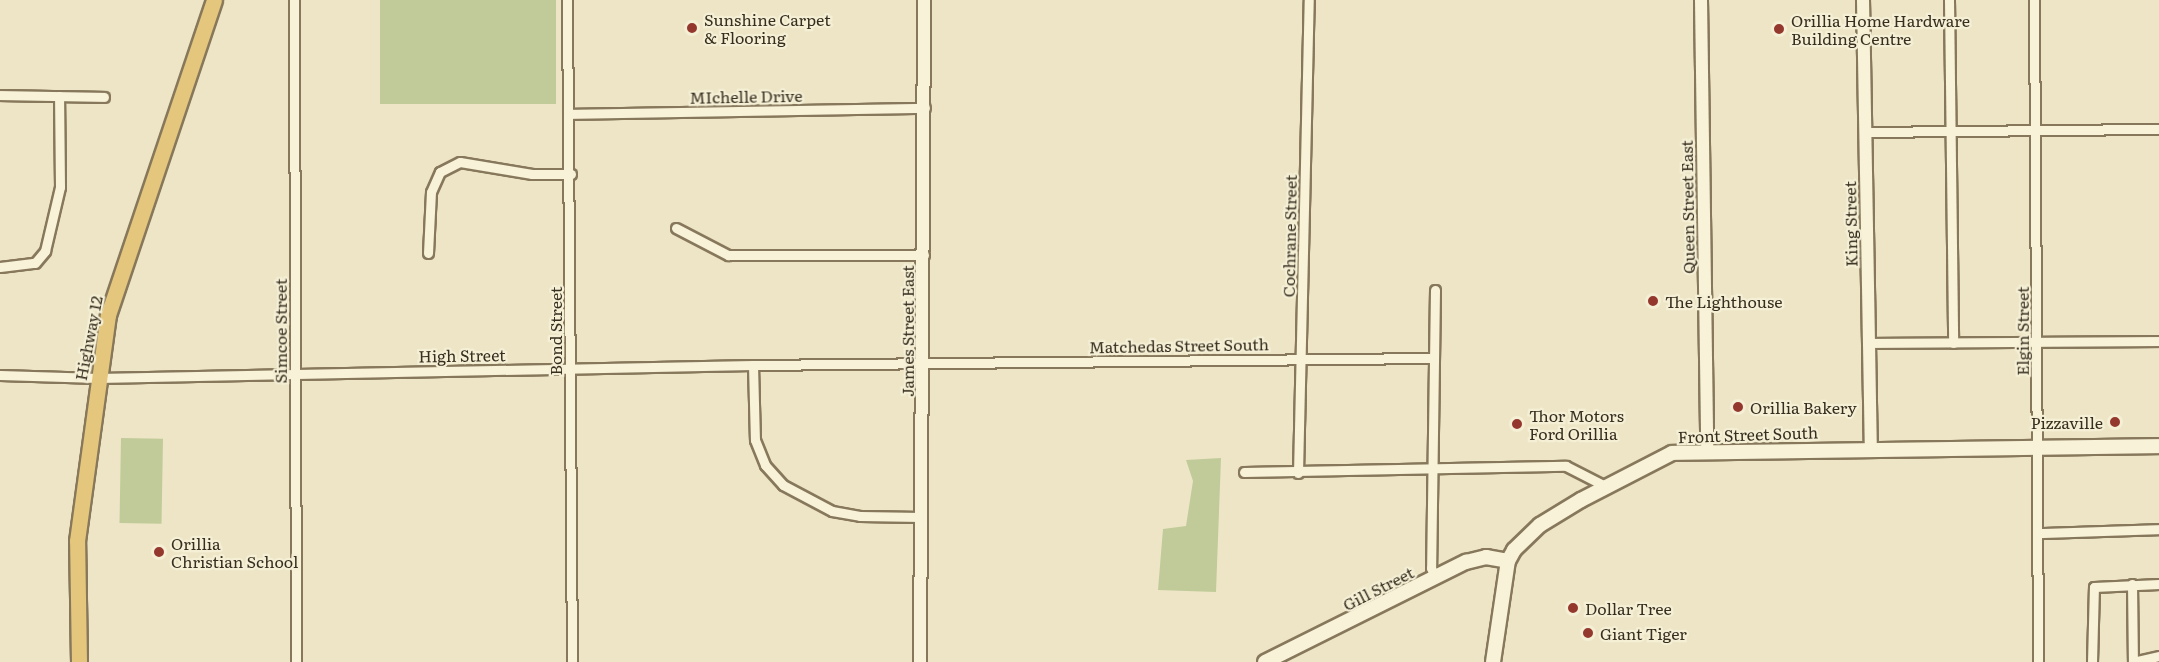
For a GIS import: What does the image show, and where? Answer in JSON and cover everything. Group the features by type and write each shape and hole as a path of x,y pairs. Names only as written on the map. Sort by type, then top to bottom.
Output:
{"highway":[{"name":"Highway 12","path":"79,662 77,541 108,315 214,0"}],"main road":[{"name":"Front Street South","path":"1508,561 1540,525 1605,486 1668,455 1707,450 2159,446"},
{"name":"Gill Street","path":"1265,662 1435,577 1482,557 1508,561"},
{"path":"1493,662 1508,561"}],"street":[{"name":"Simcoe Street","path":"294,0 296,662"},
{"name":"Bond Street","path":"567,0 571,174 572,662"},
{"name":"James Street East","path":"920,662 924,363 924,0"},
{"name":"Cochrane Street","path":"1298,473 1309,0"},
{"name":"Queen Street East","path":"1701,0 1707,450"},
{"name":"King Street","path":"1863,0 1871,448"},
{"path":"1949,0 1953,343"},
{"name":"Elgin Street","path":"2034,0 2040,533 2038,662"},
{"path":"0,95 104,97"},
{"path":"0,267 35,263 45,251 60,187 59,96"},
{"name":"MIchelle Drive","path":"568,114 925,108"},
{"path":"1865,132 2159,129"},
{"path":"428,253 431,192 440,172 460,162 532,174 571,174"},
{"path":"675,228 711,248 739,256 924,255"},
{"path":"1435,290 1431,568 1435,577"},
{"path":"1869,343 2159,341"},
{"name":"Matchedas Street South","path":"924,363 1434,358"},
{"name":"High Street","path":"0,375 98,378 924,363"},
{"path":"753,365 755,440 765,465 783,485 831,512 860,516 921,517"},
{"path":"1244,472 1298,473 1432,466 1566,466 1605,486"},
{"path":"2040,533 2159,529"},
{"path":"2132,584 2133,662 2159,656"},
{"path":"2091,662 2094,587 2159,584"}],"green space":[{"path":"380,0 556,0 556,104 380,104"},
{"path":"121,438 163,439 162,524 120,523"},
{"path":"1221,458 1216,592 1158,590 1163,529 1186,526 1193,481 1186,460"}],"place":[{"name":"Sunshine Carpet & Flooring","path":"692,28"},
{"name":"Orillia Home Hardware Building Centre","path":"1779,29"},
{"name":"The Lighthouse","path":"1653,301"},
{"name":"Orillia Bakery","path":"1738,407"},
{"name":"Pizzaville","path":"2115,422"},
{"name":"Thor Motors Ford Orillia","path":"1517,424"},
{"name":"Orillia Christian School","path":"159,552"},
{"name":"Dollar Tree","path":"1573,608"},
{"name":"Giant Tiger","path":"1588,633"}]}
